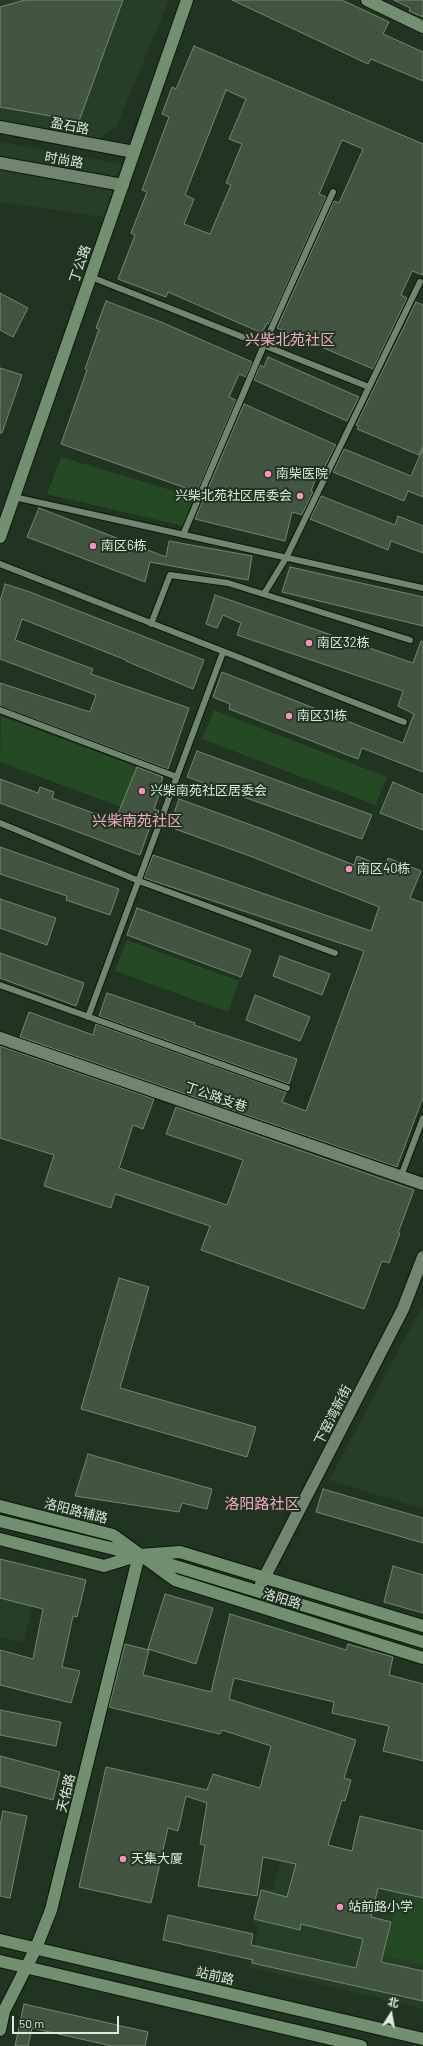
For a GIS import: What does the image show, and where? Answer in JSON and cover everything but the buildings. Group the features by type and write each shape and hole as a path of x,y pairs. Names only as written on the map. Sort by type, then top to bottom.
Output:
{"street":[{"name":"丁公路","path":"1,531 187,0"},
{"path":"367,0 423,27"},
{"name":"盈石路","path":"0,127 134,152"},
{"name":"时尚路","path":"0,162 123,185"},
{"name":"丁公路支巷","path":"0,1038 423,1184"},
{"name":"下窑湾新街","path":"263,1580 403,1309 423,1257"},
{"name":"洛阳路辅路","path":"0,1506 113,1535 139,1555"},
{"name":"洛阳路","path":"0,1521 139,1555 423,1642"},
{"path":"0,1539 104,1566 139,1555"},
{"name":"洛阳路","path":"139,1555 179,1559 263,1580 423,1626"},
{"name":"洛阳路","path":"139,1555 175,1580 423,1658"},
{"name":"天佑路","path":"0,2030 4,2011 25,1967 36,1948 51,1910 139,1555"},
{"name":"洛阳路","path":"263,1580 423,1634"},
{"name":"站前路","path":"0,1940 423,2039"},
{"path":"0,1961 361,2046"}],"lane":[{"path":"183,535 264,345 333,192"},
{"path":"91,277 369,386"},
{"path":"264,594 286,558 420,282"},
{"path":"14,497 423,588"},
{"path":"0,564 404,722"},
{"path":"151,624 170,576 228,583 410,640"},
{"path":"88,1017 223,652"},
{"path":"0,710 177,777"},
{"path":"0,823 139,881 335,953"},
{"path":"0,985 287,1088"},
{"path":"401,1176 423,1118"}],"shaded area":[{"path":"0,0 169,0 116,128 84,147 0,130"},
{"path":"0,142 121,164 104,217 0,202"},
{"path":"61,457 194,497 183,526 47,494"},
{"path":"214,710 387,777 375,805 202,739"},
{"path":"1,716 137,767 121,807 0,762"},
{"path":"127,940 239,981 228,1012 115,971"},
{"path":"423,1305 423,1509 329,1480"},
{"path":"0,1574 38,1583 23,1643 0,1637"},
{"name":"站前路小学","path":"287,1834 423,1868 423,2009 249,1967 259,1926 253,1924 263,1887 273,1889"},
{"path":"399,1894 423,1900 423,1965 383,1955"}],"place":[{"name":"南柴医院","path":"268,474"},
{"name":"兴柴北苑社区居委会","path":"300,496"},
{"name":"南区6栋","path":"93,546"},
{"name":"南区32栋","path":"309,643"},
{"name":"南区31栋","path":"289,716"},
{"name":"兴柴南苑社区居委会","path":"142,791"},
{"name":"南区40栋","path":"349,869"},
{"name":"天集大厦","path":"123,1859"},
{"name":"站前路小学","path":"340,1907"}],"district":[{"name":"兴柴北苑社区","path":"290,340"},
{"name":"兴柴南苑社区","path":"137,821"},
{"name":"洛阳路社区","path":"262,1504"}]}
